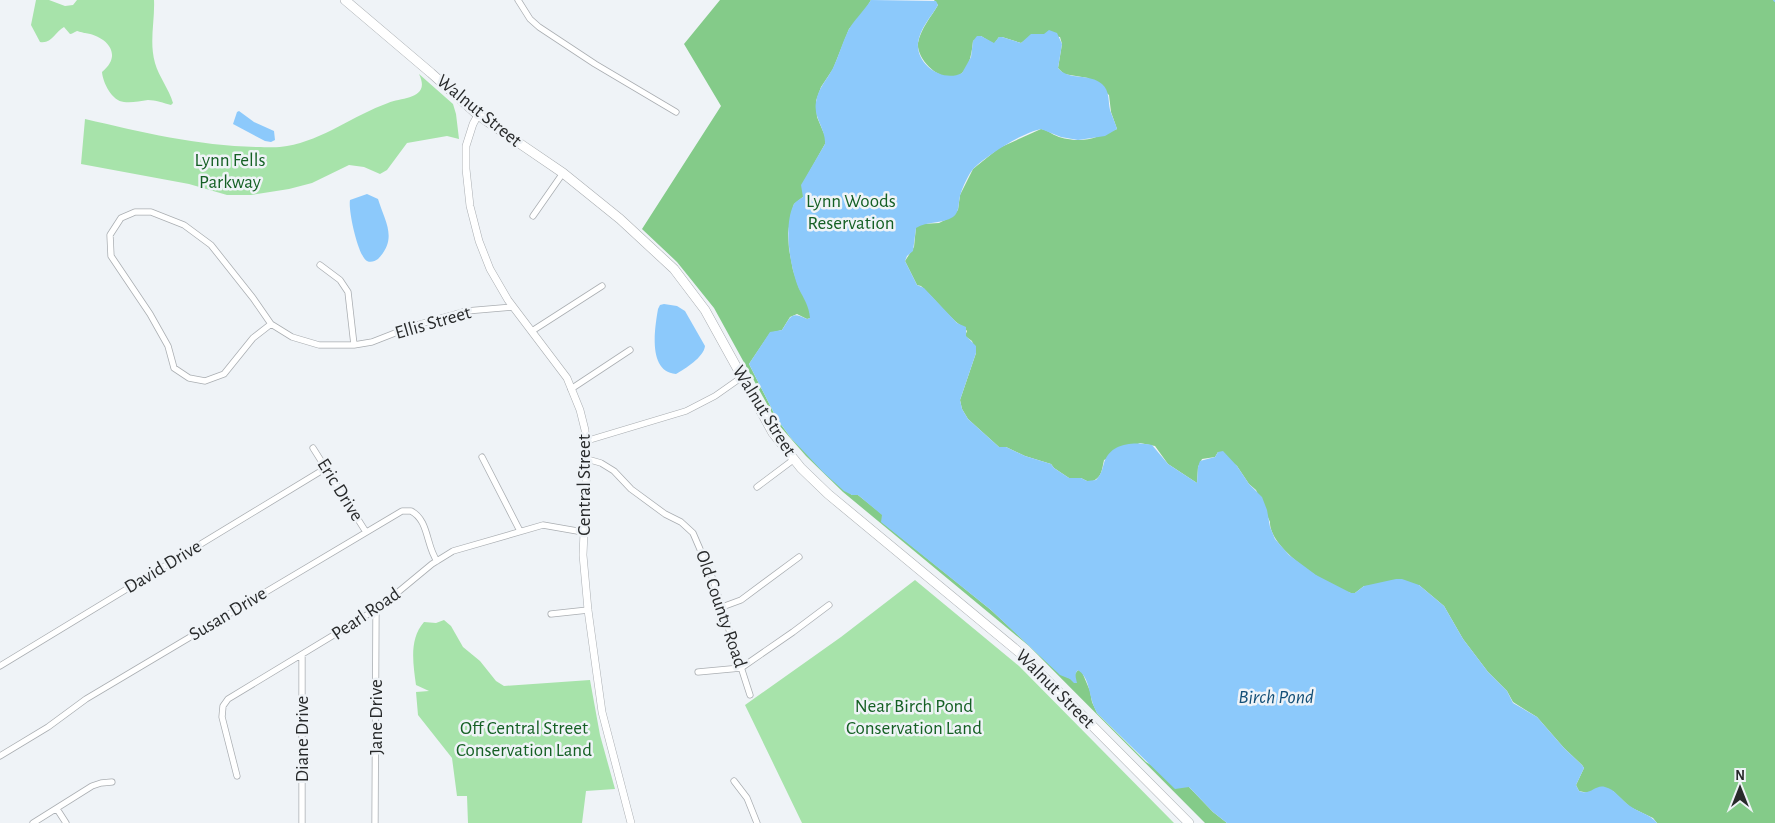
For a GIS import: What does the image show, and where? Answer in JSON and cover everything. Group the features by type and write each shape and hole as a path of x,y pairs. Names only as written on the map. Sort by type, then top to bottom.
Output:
{"main road":[{"name":"Walnut Street","path":"345,0 478,115 562,173 620,219 674,268 705,310 773,433 793,460 828,494 1020,653 1188,823"}],"street":[{"path":"518,0 530,18 539,27 595,64 676,112"},
{"name":"Central Street","path":"478,115 466,146 466,169 470,206 478,241 490,269 513,307 567,378 580,410 586,441 587,459 583,532 588,610 602,712 631,823"},
{"path":"533,216 562,173"},
{"path":"134,212 151,212 184,225 211,245 271,324 253,338 224,374 205,381 189,378 174,368 168,346 159,330 110,256 110,235 121,218 134,212"},
{"path":"320,265 340,280 348,292 354,345"},
{"path":"532,332 602,286"},
{"name":"Ellis Street","path":"271,324 292,337 319,345 354,345 372,342 414,326 466,311 513,307"},
{"path":"571,389 630,350"},
{"path":"586,441 686,411 715,396 742,377"},
{"name":"Eric Drive","path":"313,448 366,532"},
{"path":"482,457 520,531"},
{"name":"Old County Road","path":"587,459 601,463 614,471 631,489 665,514 681,522 693,533 712,577 750,695"},
{"path":"757,487 793,460"},
{"name":"David Drive","path":"0,666 326,468"},
{"name":"Susan Drive","path":"0,756 48,727 86,699 402,511 411,511 421,519 437,561"},
{"name":"Pearl Road","path":"237,776 222,717 225,702 234,695 376,610 437,561 459,549 547,524 583,532"},
{"path":"722,607 741,600 799,556"},
{"path":"698,672 741,668 828,605"},
{"name":"Jane Drive","path":"375,823 376,610"},
{"path":"551,614 588,610"},
{"name":"Diane Drive","path":"302,655 302,823"},
{"path":"734,781 747,798 758,823"},
{"path":"33,823 92,786 112,782"},
{"path":"56,809 66,823"}],"green space":[{"path":"36,0 49,0 65,6 73,5 77,0 154,0 153,55 173,103 171,105 148,100 127,102 120,101 112,95 106,86 102,72 112,59 112,53 110,47 100,38 77,31 70,34 64,27 48,41 40,42 31,25"},
{"path":"720,0 871,0 864,12 849,29 833,69 821,87 816,101 817,117 825,136 825,144 807,176 803,197 794,204 791,214 788,233 793,270 799,288 808,304 811,318 807,319 797,314 790,317 782,330 770,333 749,364 777,419 791,438 852,495 858,495 883,515 882,522 991,610 1060,674 1071,679 1078,670 1082,672 1097,713 1146,762 1189,787 1213,812 1227,823 1205,823 1029,646 843,492 806,456 778,424 714,308 677,262 642,229 721,106 684,44"},
{"path":"934,0 1775,0 1775,823 1657,823 1653,818 1630,807 1613,791 1588,793 1579,791 1576,785 1584,768 1582,765 1564,748 1537,717 1513,702 1507,691 1488,672 1463,639 1444,606 1419,585 1364,586 1355,593 1351,593 1315,575 1289,555 1279,544 1272,533 1270,522 1256,490 1249,484 1237,466 1218,452 1215,457 1202,459 1198,467 1197,483 1168,464 1155,446 1140,443 1104,460 1098,477 1093,481 1087,481 1081,478 1069,478 1051,464 1025,456 1006,447 999,447 968,419 962,409 960,400 976,353 972,341 965,336 967,331 921,286 917,285 905,261 914,247 916,227 922,224 939,223 949,218 958,210 960,195 973,169 999,148 1041,129 1059,137 1083,140 1117,129 1111,112 1109,95 1088,78 1064,74 1058,68 1062,44 1060,37 1034,34 1021,43 999,37 994,44 981,36 973,41 968,63 961,74 954,77 940,75 922,57 918,43 924,28 938,5"},
{"name":"Lynn Fells Parkway","path":"419,74 453,104 459,139 447,136 407,143 387,170 380,174 364,167 349,165 312,183 289,189 251,195 227,195 189,184 81,164 85,119 192,141 235,146 283,147 326,133 375,108 414,96 421,88 422,82"},
{"name":"Near Birch Pond Conservation Land","path":"915,580 1019,666 1174,823 802,823 745,705 841,637"},
{"name":"Off Central Street Conservation Land","path":"444,620 451,626 463,647 480,661 496,681 504,686 590,680 600,735 615,789 586,791 582,823 468,823 467,796 457,796 452,758 418,715 416,692 429,691 416,685 413,652 416,636 424,622 436,623"}],"water":[{"name":"Birch Pond","path":"871,0 936,1 938,5 923,28 919,38 919,51 926,65 939,74 947,76 962,73 971,57 973,41 977,36 981,36 994,43 999,37 1002,37 1021,43 1031,34 1044,34 1049,30 1057,33 1062,44 1058,68 1062,72 1073,76 1097,81 1105,87 1108,93 1110,110 1117,129 1105,136 1078,140 1061,137 1041,129 1015,139 980,162 970,173 960,196 958,210 953,217 916,228 913,251 907,256 905,261 917,285 924,288 957,323 966,327 966,336 976,346 976,353 960,400 962,409 968,419 999,447 1006,447 1025,456 1051,464 1069,478 1081,478 1087,481 1096,480 1107,456 1118,447 1124,445 1152,445 1168,464 1197,483 1200,461 1215,457 1218,452 1223,451 1237,466 1249,484 1262,497 1275,539 1289,555 1316,575 1351,593 1355,593 1364,586 1396,579 1402,579 1419,585 1444,606 1463,639 1488,672 1507,691 1513,703 1537,717 1564,748 1582,765 1584,768 1576,785 1579,791 1587,792 1598,787 1609,788 1630,806 1657,823 1227,823 1213,812 1189,787 1175,789 1097,713 1086,680 1078,670 1076,673 1077,683 1060,675 991,610 881,522 882,515 858,495 852,495 844,491 823,472 791,438 777,419 749,364 770,332 782,330 794,315 807,319 810,318 793,270 789,247 789,223 795,203 803,197 801,185 825,144 824,133 816,113 816,102 819,92 833,68 848,31"},
{"path":"239,111 254,122 274,131 275,140 271,142 265,141 233,124"},
{"path":"367,194 378,199 389,237 384,251 378,259 371,262 367,261 360,251 354,232 350,205 350,200"},
{"path":"660,305 677,306 685,311 705,346 698,358 676,374 667,371 661,366 655,348 655,326 658,309"}],"park label":[{"name":"Lynn Woods Reservation","path":"851,212"}]}
